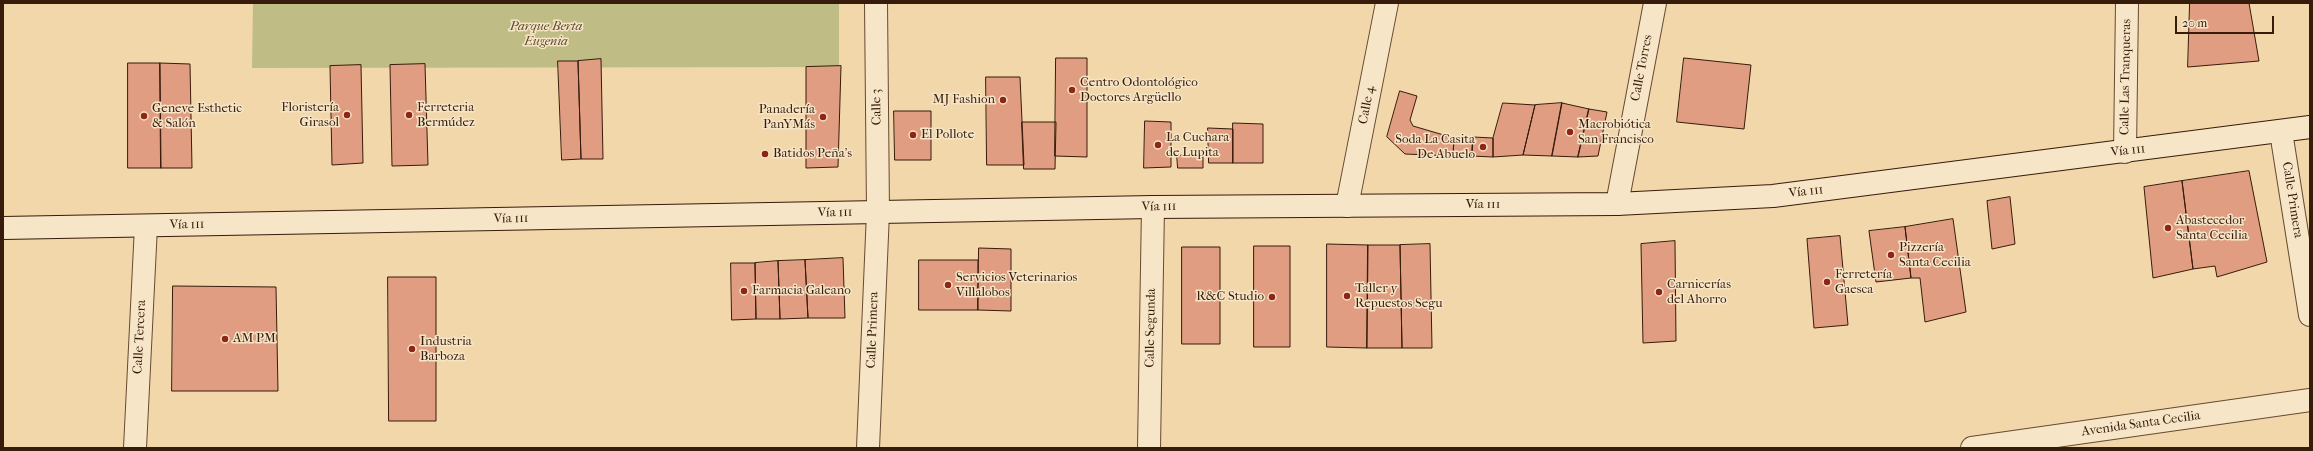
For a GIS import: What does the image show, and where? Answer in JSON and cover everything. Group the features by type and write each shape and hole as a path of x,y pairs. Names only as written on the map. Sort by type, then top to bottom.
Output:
{"main road":[{"name":"Calle 3","path":"876,3 878,212"},
{"name":"Calle 4","path":"1347,206 1387,3"},
{"name":"Calle Torres","path":"1617,204 1655,3"},
{"name":"Calle Las Tranqueras","path":"2125,152 2126,3"},
{"name":"Vía 111","path":"3,228 1153,207 1617,204 1773,196 2282,132 2310,127"},
{"name":"Calle Primera","path":"2282,132 2310,315"},
{"name":"Calle Segunda","path":"1149,448 1153,207"},
{"name":"Calle Primera","path":"868,448 878,212"},
{"name":"Calle Tercera","path":"135,448 146,226"},
{"name":"Avenida Santa Cecilia","path":"1972,448 2310,400"}],"green space":[{"name":"Parque Berta Eugenia","path":"253,3 839,3 839,67 252,68"}],"building":[{"path":"2190,3 2249,3 2259,61 2188,67"},
{"name":"Centro Odontológico Doctores Argüello","path":"1056,58 1087,58 1087,157 1055,156"},
{"path":"1684,58 1751,65 1744,129 1677,122"},
{"path":"601,59 603,159 581,159 578,61"},
{"path":"558,61 578,61 581,159 562,160"},
{"name":"Geneve Esthetic & Salón","path":"128,63 160,63 161,168 128,168"},
{"path":"160,63 190,64 192,168 161,168"},
{"name":"Ferreteria Bermúdez","path":"425,64 428,165 392,166 390,65"},
{"name":"Floristería Girasol","path":"361,65 363,163 332,165 330,66"},
{"name":"Panadería PanYMás","path":"841,66 838,167 806,168 806,67"},
{"name":"MJ Fashion","path":"986,77 1020,77 1024,165 987,165"},
{"path":"1400,91 1417,96 1410,120 1413,126 1454,138 1453,156 1405,154 1387,137"},
{"path":"1503,103 1535,105 1523,155 1493,157 1493,138"},
{"name":"Macrobiótica San Francisco","path":"1562,103 1589,109 1578,157 1552,156"},
{"path":"1562,103 1552,156 1523,155 1535,105"},
{"path":"1589,109 1607,112 1598,156 1578,157"},
{"name":"El Pollote","path":"894,111 931,111 931,160 895,160"},
{"name":"La Cuchara de Lupita","path":"1145,121 1171,122 1171,167 1144,168"},
{"path":"1022,122 1056,122 1055,169 1024,169"},
{"path":"1233,123 1263,124 1263,163 1233,163"},
{"path":"1208,128 1233,129 1233,163 1209,163"},
{"path":"1473,137 1472,156 1453,156 1454,138"},
{"name":"Soda La Casita De Abuelo","path":"1473,137 1493,138 1493,157 1472,156"},
{"path":"1177,155 1203,156 1203,168 1178,168"},
{"path":"2249,171 2267,262 2217,277 2215,266 2193,269 2182,181"},
{"name":"Abastecedor Santa Cecilia","path":"2182,181 2193,269 2153,278 2144,187"},
{"path":"2010,197 2015,244 1992,249 1987,201"},
{"path":"1953,219 1966,312 1925,322 1920,278 1911,278 1905,227"},
{"name":"Pizzería Santa Cecilia","path":"1905,227 1911,278 1876,282 1869,231"},
{"name":"Ferretería Gaesca","path":"1840,236 1848,325 1814,328 1807,239"},
{"name":"Carnicerías del Ahorro","path":"1675,241 1676,341 1643,343 1641,244"},
{"name":"Taller y Repuestos Segu","path":"1327,244 1368,245 1367,348 1327,347"},
{"path":"1430,244 1432,348 1402,348 1400,245"},
{"path":"1368,245 1400,245 1402,348 1367,348"},
{"name":"R&C Studio","path":"1254,246 1290,246 1290,347 1254,347"},
{"path":"1182,247 1220,247 1220,344 1182,344"},
{"path":"979,248 1011,249 1011,311 978,310"},
{"path":"843,258 845,318 808,318 805,260"},
{"path":"805,260 808,318 780,319 778,261"},
{"name":"Servicios Veterinarios Villalobos","path":"919,260 978,260 978,310 919,310"},
{"path":"778,261 780,319 756,319 755,263"},
{"name":"Farmacia Galeano","path":"731,263 755,263 756,319 732,320"},
{"name":"Industria Barboza","path":"388,277 436,277 436,421 389,421"},
{"name":"AM PM","path":"173,286 276,287 278,391 172,391"}],"place":[{"name":"Centro Odontológico Doctores Argüello","path":"1072,90"},
{"name":"MJ Fashion","path":"1003,100"},
{"name":"Floristería Girasol","path":"347,115"},
{"name":"Ferreteria Bermúdez","path":"409,115"},
{"name":"Geneve Esthetic & Salón","path":"144,116"},
{"name":"Panadería PanYMás","path":"823,117"},
{"name":"Macrobiótica San Francisco","path":"1570,132"},
{"name":"El Pollote","path":"913,135"},
{"name":"La Cuchara de Lupita","path":"1158,145"},
{"name":"Soda La Casita De Abuelo","path":"1483,147"},
{"name":"Batidos Peña's","path":"765,154"},
{"name":"Abastecedor Santa Cecilia","path":"2168,228"},
{"name":"Pizzería Santa Cecilia","path":"1891,255"},
{"name":"Ferretería Gaesca","path":"1827,282"},
{"name":"Servicios Veterinarios Villalobos","path":"948,285"},
{"name":"Farmacia Galeano","path":"744,291"},
{"name":"Carnicerías del Ahorro","path":"1659,292"},
{"name":"Taller y Repuestos Segu","path":"1347,296"},
{"name":"R&C Studio","path":"1272,297"},
{"name":"AM PM","path":"225,339"},
{"name":"Industria Barboza","path":"412,349"}]}
